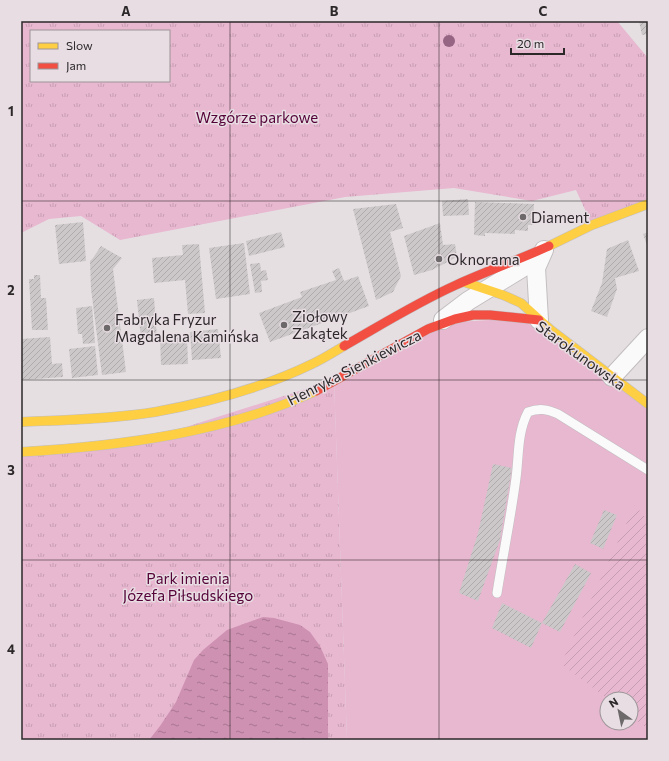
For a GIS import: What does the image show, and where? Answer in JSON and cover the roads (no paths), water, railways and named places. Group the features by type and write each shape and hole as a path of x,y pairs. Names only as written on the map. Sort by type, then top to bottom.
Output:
{"street":[{"name":"Henryka Sienkiewicza","path":"21,422 95,418 154,412 251,389 313,364 426,300 464,282 545,248 592,225 648,204"},
{"name":"Henryka Sienkiewicza","path":"21,452 47,451 148,439 206,427 251,415 302,396 440,323 468,301 527,265 545,248"},
{"path":"539,320 536,268 545,248"},
{"path":"464,282 487,289 521,303 539,320"},
{"name":"Starokunowska","path":"440,323 472,315 496,314 539,320 648,404"},
{"path":"612,377 648,338"}],"lane":[{"path":"497,593 516,478 522,422 528,412 537,409 548,409 648,470"}],"water":[{"path":"263,617 274,618 300,625 310,632 320,646 328,664 328,740 149,740 176,702 194,660 203,650 227,630"}],"place":[{"name":"Diament","path":"523,217"},
{"name":"Oknorama","path":"439,259"},
{"name":"Ziołowy Zakątek","path":"284,325"},
{"name":"Fabryka Fryzur Magdalena Kamińska","path":"107,328"}],"park label":[{"name":"Wzgórze parkowe","path":"257,117"},
{"name":"Park imienia Józefa Piłsudskiego","path":"188,586"}]}
